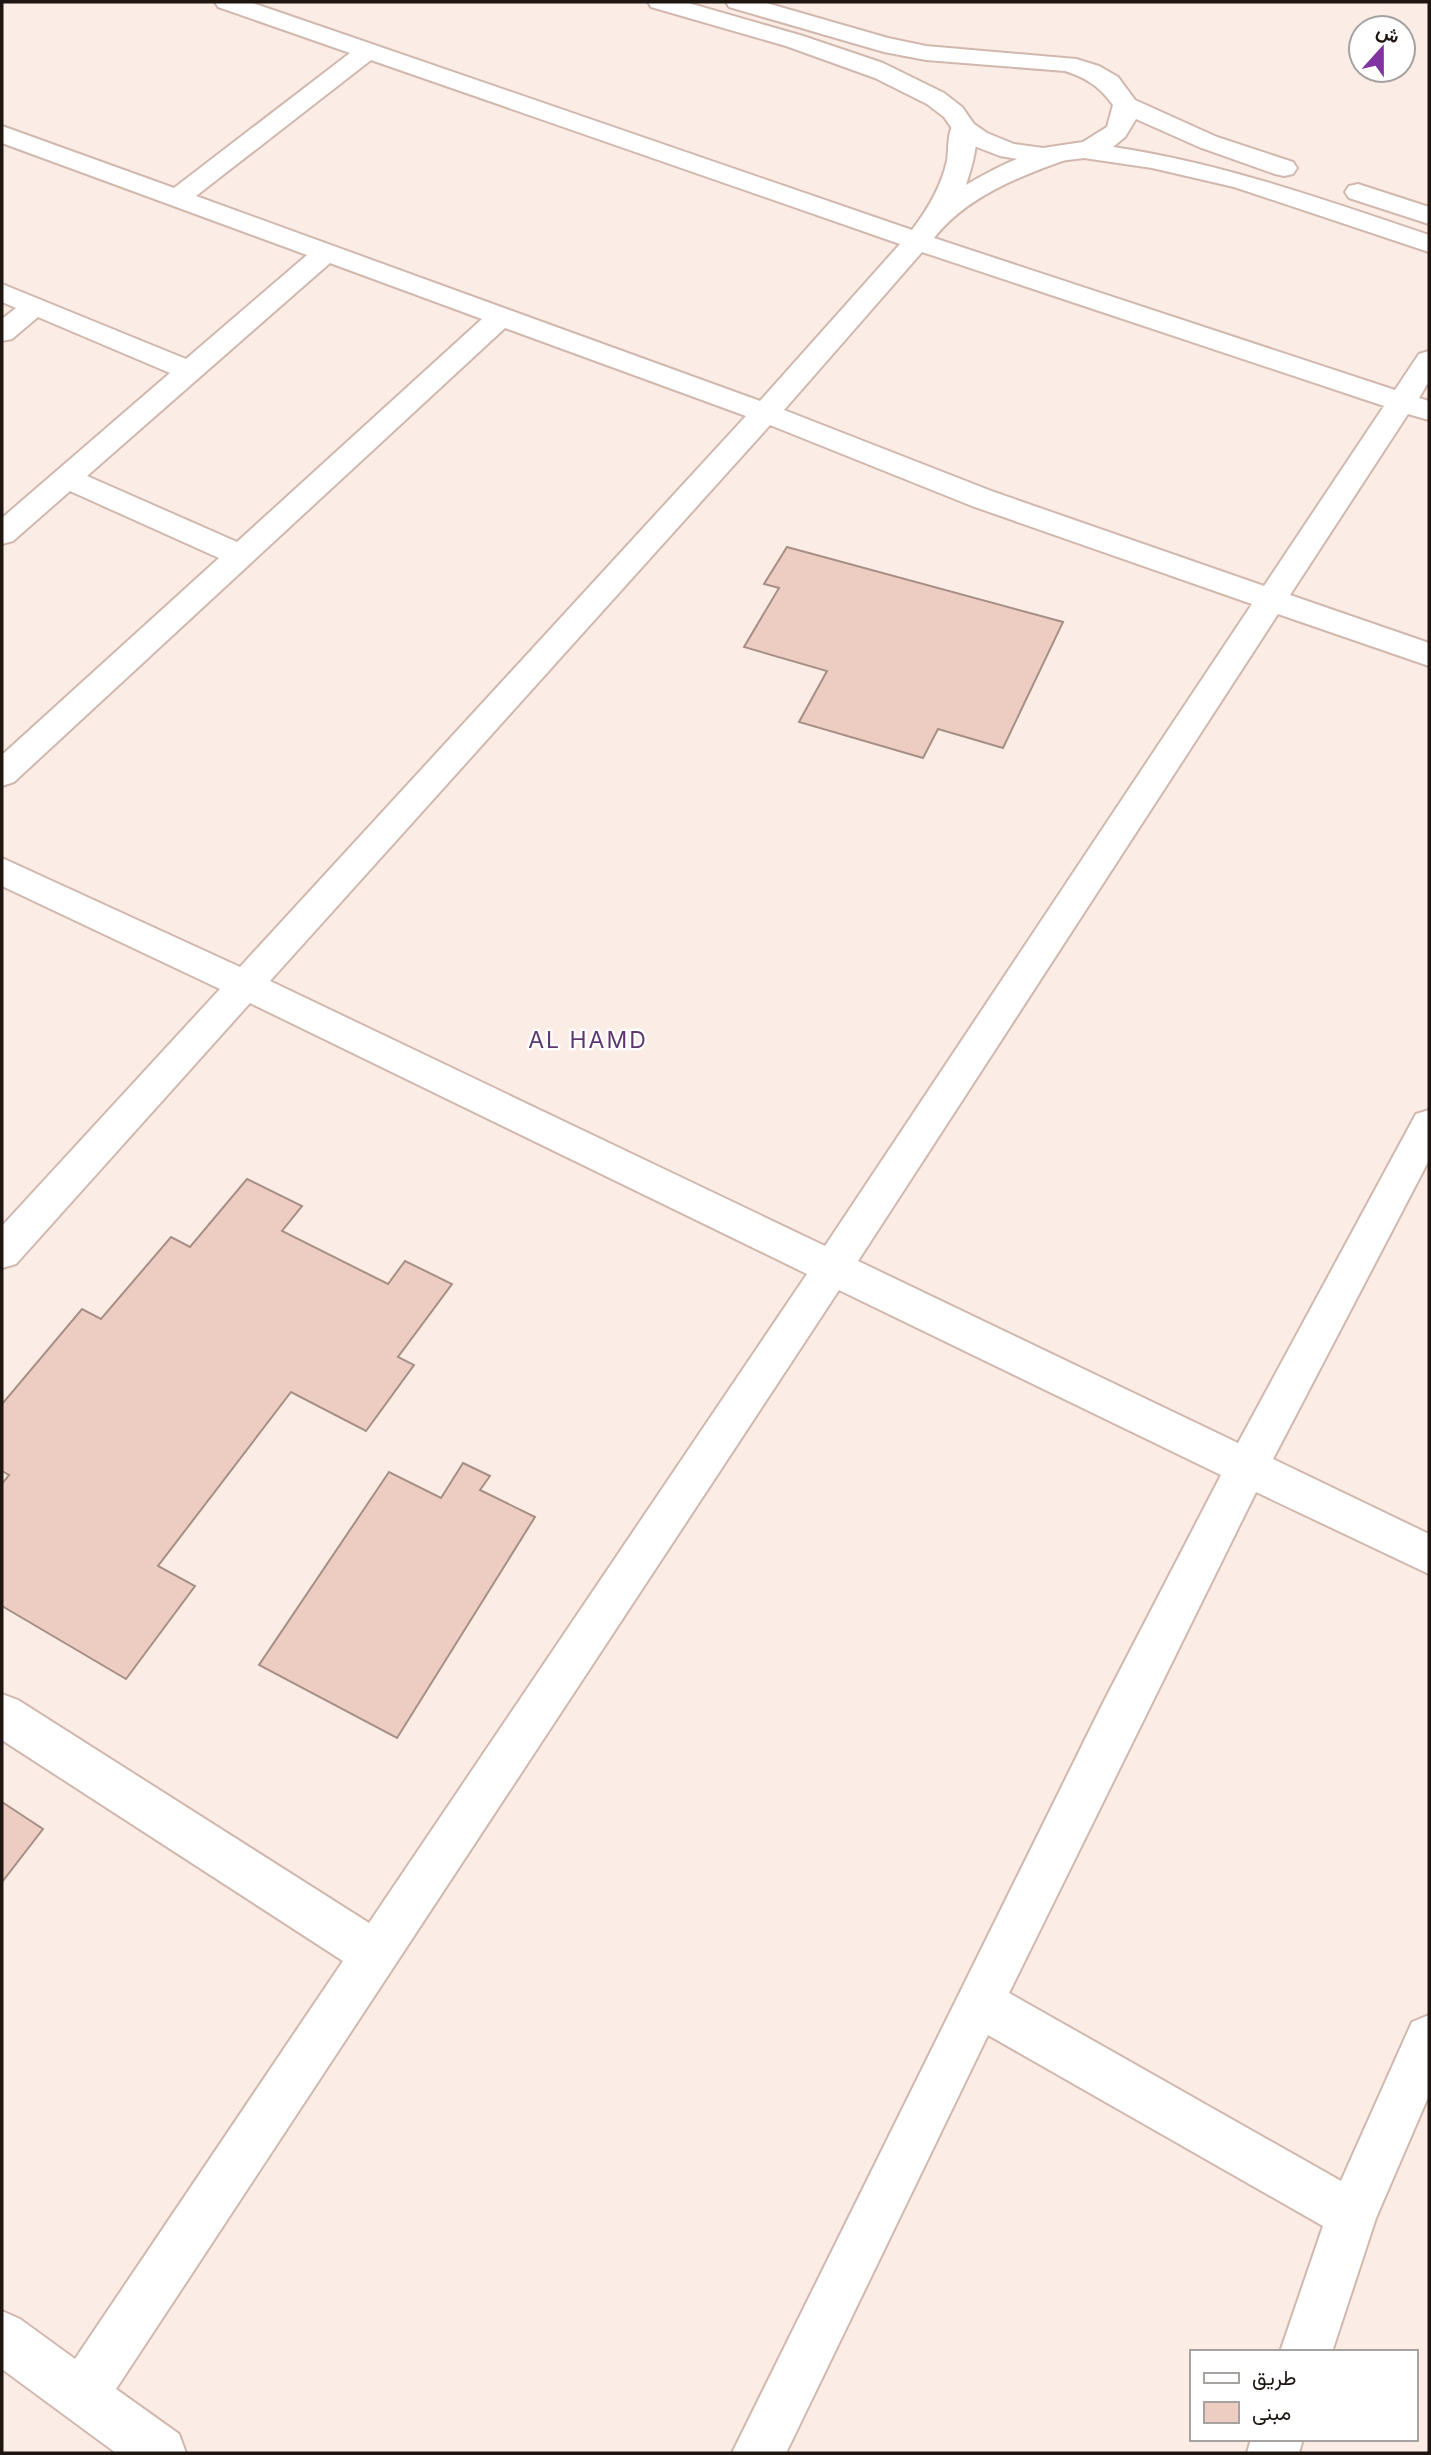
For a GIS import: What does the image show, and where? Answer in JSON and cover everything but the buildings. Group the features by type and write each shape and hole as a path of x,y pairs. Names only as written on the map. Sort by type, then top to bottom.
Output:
{"street":[{"path":"227,2 917,242 1415,407"},
{"path":"660,2 855,61 900,79 959,120 982,140 1004,149 1056,155"},
{"path":"738,2 884,45 960,57 1042,60 1090,71 1110,82 1126,106 1208,142 1303,174"},
{"path":"177,198 368,51"},
{"path":"940,214 960,164 959,120 953,95 962,83 987,67 1016,60"},
{"path":"2,1252 765,413 940,214 979,186 1028,164 1084,150 1109,139 1124,123 1126,106"},
{"path":"2,134 765,413 983,499 1429,655"},
{"path":"1084,150 1152,160 1242,181 1429,244"},
{"path":"1329,183 1429,216"},
{"path":"2,534 326,253"},
{"path":"2,292 189,371"},
{"path":"2,333 35,306"},
{"path":"2,774 499,317"},
{"path":"81,2396 832,1268 1270,599 1415,407 1429,360"},
{"path":"66,478 240,555"},
{"path":"2,871 245,985 1429,1555"},
{"path":"758,2453 981,2004 1119,1718 1246,1469 1429,1125"},
{"path":"2,1715 374,1954"},
{"path":"981,2004 1352,2215"},
{"path":"1307,2350 1352,2215 1429,2039"},
{"path":"2,2337 160,2453"}],"district":[{"name":"AL HAMD","path":"588,1040"}]}
